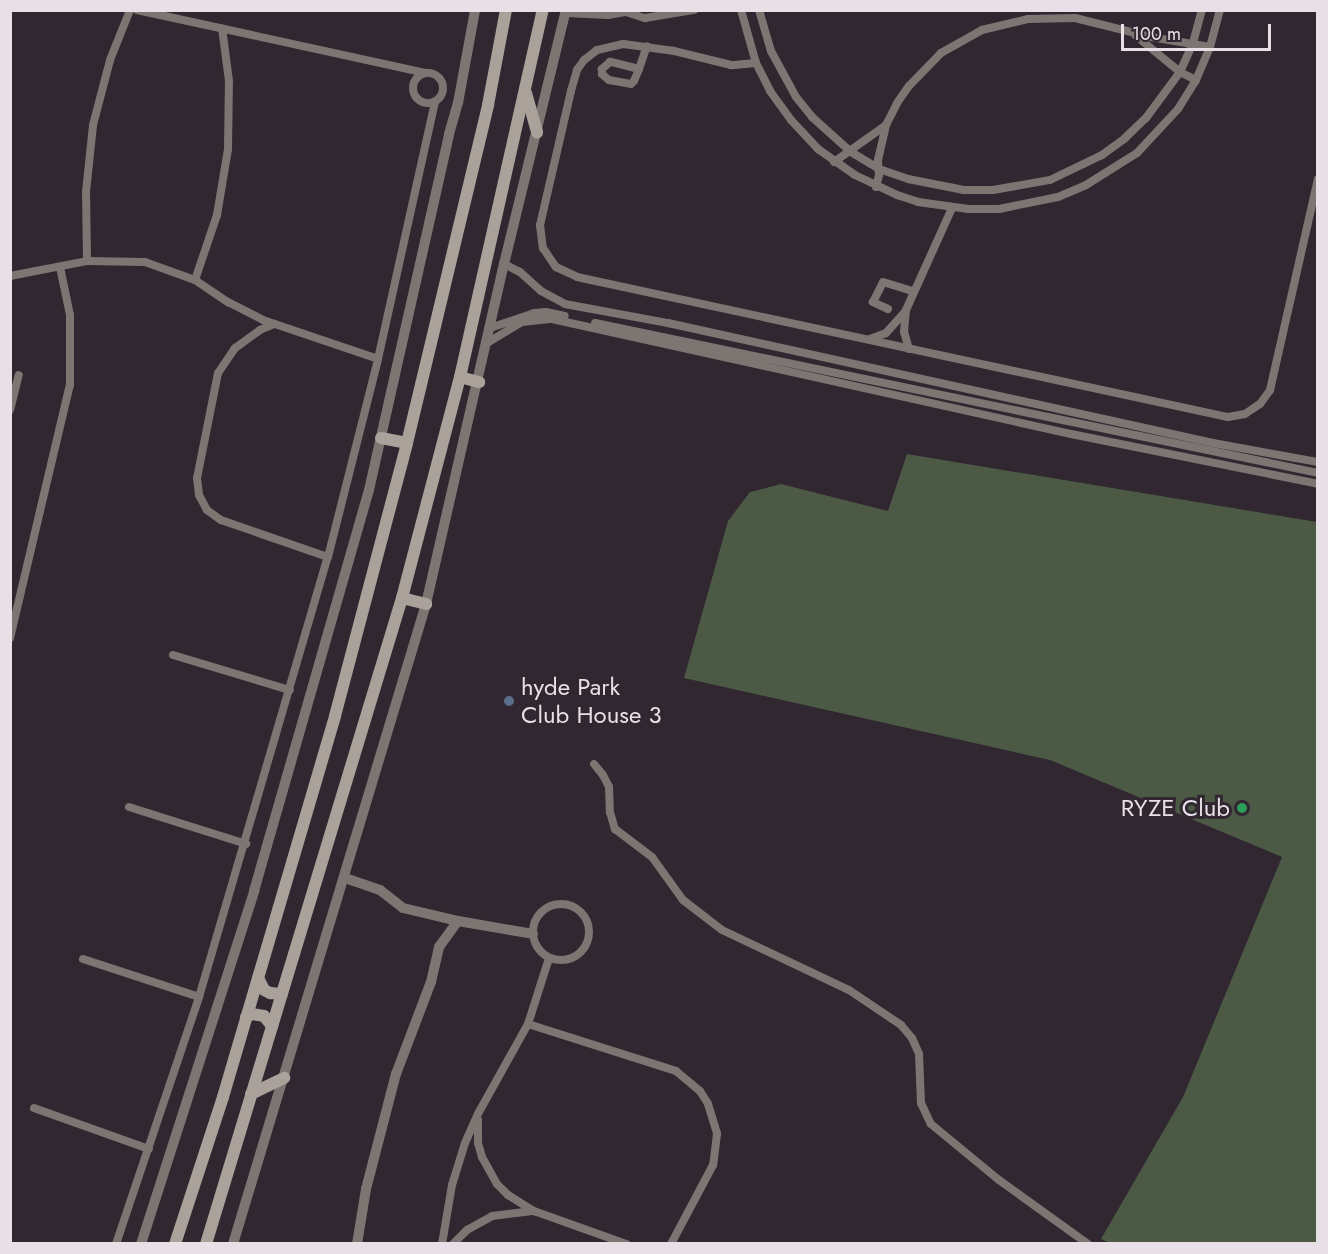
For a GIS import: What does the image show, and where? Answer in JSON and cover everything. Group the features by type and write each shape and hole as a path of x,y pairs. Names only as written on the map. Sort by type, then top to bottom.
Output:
{"main road":[{"path":"175,1244 258,978 335,716 406,443 488,105 506,10"},
{"path":"206,1244 402,598 460,377 543,10"},
{"path":"526,91 537,132"},
{"path":"460,377 479,382"},
{"path":"381,438 406,443"},
{"path":"402,598 426,604"},
{"path":"258,978 264,990 270,993 282,993"},
{"path":"246,1017 252,1014 264,1016 272,1026"},
{"path":"252,1094 284,1078"}],"street":[{"path":"87,261 87,192 93,125 110,60 130,10"},
{"path":"116,1244 200,997 328,557 378,359 435,101 442,92 442,82 436,75 425,72 137,10"},
{"path":"141,1244 254,891 363,513 458,103 475,10"},
{"path":"233,1244 426,604 479,382 504,264 566,12 628,11 645,18 694,10"},
{"path":"741,10 756,63 770,91 791,120 834,162 876,187 918,202 952,208 999,209 1029,204 1086,185 1112,170 1151,139 1178,109 1196,81 1210,47 1220,10"},
{"path":"759,10 771,51 796,97 818,123 851,152 879,169 935,186 964,190 1022,187 1050,180 1102,155 1125,138 1146,118 1180,72 1193,43 1202,10"},
{"path":"876,187 878,160 886,125 909,86 940,53 982,30 1017,21 1052,17 1099,23 1132,33 1210,47"},
{"path":"195,280 217,215 228,149 229,81 222,28"},
{"path":"1132,33 1180,72 1196,81"},
{"path":"756,63 731,65 647,46 623,44 597,50 584,60 577,70 540,225 543,248 548,258 566,273 578,277 1228,417 1245,414 1260,404 1270,390 1317,179"},
{"path":"639,69 647,46"},
{"path":"425,72 413,82 413,92 420,101 435,101"},
{"path":"834,162 851,152 875,130 886,125"},
{"path":"909,349 904,332 906,310 952,208"},
{"path":"10,276 87,261 136,260 195,280 228,302 274,324 378,359"},
{"path":"504,264 520,272 541,291 565,304 703,330 1214,443 1317,462"},
{"path":"10,638 70,385 70,315 60,267"},
{"path":"888,309 873,303 883,282 913,291"},
{"path":"866,340 886,333 906,310"},
{"path":"490,328 529,314 553,314 1317,473"},
{"path":"487,343 522,322 552,319 1071,434 1317,484"},
{"path":"274,324 246,338 235,348 218,373 197,478 199,495 207,510 221,520 328,557"},
{"path":"10,410 19,375"},
{"path":"173,655 290,690"},
{"path":"594,764 609,787 610,812 615,829 651,857 683,900 722,930 849,990 902,1025 912,1038 919,1054 921,1103 931,1124 999,1180 1088,1244"},
{"path":"129,807 246,844"},
{"path":"345,878 380,890 403,908 458,921 533,934"},
{"path":"554,905 573,907 586,921 588,939 577,955 568,960 549,958 535,944 533,934 538,916 554,905"},
{"path":"357,1244 366,1189 388,1100 429,987 439,947 458,921"},
{"path":"83,958 200,997"},
{"path":"442,1244 452,1185 479,1112 528,1024 549,958"},
{"path":"528,1024 675,1071 700,1091 708,1104 717,1134 712,1165 671,1244"},
{"path":"34,1108 149,1149"},
{"path":"479,1112 478,1143 488,1172 508,1195 534,1211 626,1244"},
{"path":"453,1244 467,1230 492,1216 534,1211"}],"green space":[{"name":"RYZE Club","path":"907,454 1317,522 1317,1243 1112,1244 1101,1239 1183,1097 1282,857 1050,760 684,678 728,521 750,492 781,484 888,511"}],"place":[{"name":"hyde Park Club House 3","path":"509,701"},
{"name":"RYZE Club","path":"1242,808"}]}
